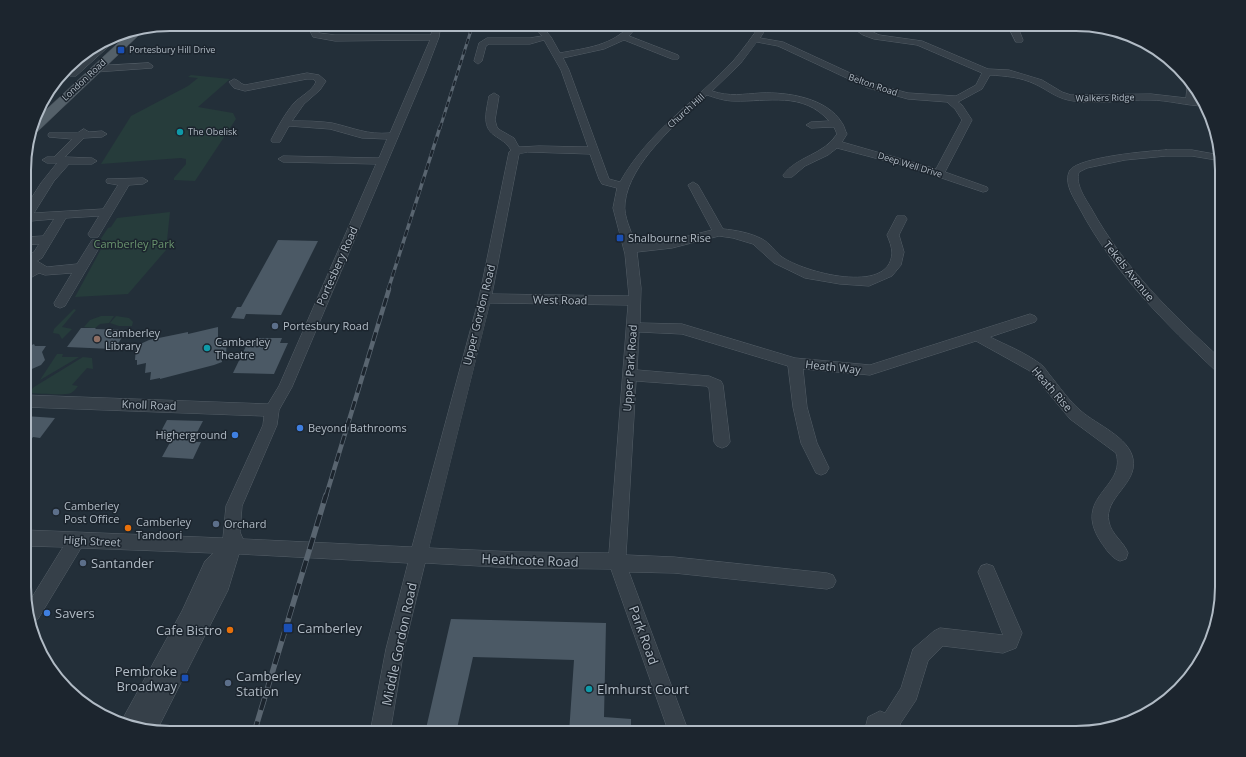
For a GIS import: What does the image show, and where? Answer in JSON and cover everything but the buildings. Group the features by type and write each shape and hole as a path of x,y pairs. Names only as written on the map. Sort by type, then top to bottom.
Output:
{"main road":[{"name":"London Road","path":"40,122 130,37"}],"street":[{"path":"314,31 316,35 335,38 435,37"},
{"name":"Portesbery Road","path":"231,547 241,524 234,506 270,425 272,410 286,387 394,136 435,37 436,31"},
{"name":"Upper Park Road","path":"542,31 547,37 565,70 606,182 614,201 619,204 634,272 635,301 617,561"},
{"path":"558,56 616,42 630,31"},
{"name":"Church Hill","path":"619,204 624,186 652,144 672,122 733,66 760,31"},
{"path":"863,31 877,37 918,43 987,72"},
{"path":"1016,31 1019,40"},
{"path":"478,61 482,45 487,41 530,41 547,37"},
{"path":"624,37 675,57"},
{"name":"Belton Road","path":"754,40 780,44 871,86 908,96 950,100 958,99 979,87 987,72"},
{"name":"London Road","path":"73,70 89,57"},
{"path":"69,74 149,66"},
{"name":"Walkers Ridge","path":"987,72 1009,73 1025,77 1039,82 1059,94 1077,99 1151,97 1196,101"},
{"path":"234,82 237,86 245,88 307,76 318,78 320,81 317,88 297,106 288,118 276,140"},
{"path":"706,92 732,98 766,96 786,97 808,102 831,115 838,124 842,134 836,144 827,151 799,165 788,175"},
{"path":"1190,100 1191,93"},
{"path":"491,94 490,120 492,127 496,132 510,140 516,150 594,151"},
{"path":"939,173 967,120 959,107 950,100"},
{"path":"285,123 330,126 362,135 394,136"},
{"path":"816,127 838,124"},
{"path":"31,209 55,173 57,160 82,134"},
{"path":"53,135 102,134"},
{"name":"Deep Well Drive","path":"836,144 881,155 939,173 983,189"},
{"name":"Upper Gordon Road","path":"419,554 485,298 513,155 516,150"},
{"name":"Tekels Avenue","path":"1214,157 1183,152 1149,152 1090,164 1075,170 1072,176 1090,219 1107,247 1132,279 1177,327 1215,362"},
{"path":"284,159 383,161"},
{"path":"57,160 92,161"},
{"path":"111,181 142,181"},
{"path":"60,303 80,268 107,212 125,182"},
{"path":"606,182 624,186"},
{"path":"693,185 719,232"},
{"path":"31,217 107,212"},
{"path":"31,263 62,215"},
{"path":"630,249 672,244 719,232 734,234 757,241 778,260 809,275 840,280 868,282 888,273 895,264 898,252 893,235 901,219"},
{"path":"31,242 47,240"},
{"path":"31,264 45,271 80,268"},
{"name":"West Road","path":"485,298 635,301"},
{"name":"Heath Way","path":"632,327 682,329 795,363 870,370 1030,319"},
{"name":"Heath Rise","path":"978,336 1035,367 1075,415 1122,449 1126,457 1127,465 1124,474 1101,508 1100,521 1106,533 1120,552"},
{"path":"795,363 800,407 809,443 821,468"},
{"path":"629,375 709,382 716,385 722,442"},
{"name":"Knoll Road","path":"31,401 272,410"},
{"name":"High Street","path":"31,538 231,547"},
{"path":"33,611 77,540"},
{"path":"149,724 196,618 211,567 231,547"},
{"name":"Heathcote Road","path":"231,547 592,562 617,561 631,564 674,565 827,581"},
{"name":"Middle Gordon Road","path":"381,726 395,649 419,554"},
{"name":"Park Road","path":"617,561 676,726"},
{"path":"888,726 909,693 920,656 940,637 1003,644 1010,642 1013,633 987,572"},
{"path":"132,720 196,618"}],"green space":[{"path":"191,75 230,79 198,107 233,113 236,119 195,181 174,180 186,164 186,159 181,158 101,164 131,116 188,86 198,78 188,77"},
{"name":"Camberley Park","path":"170,212 166,250 128,294 75,297 106,240 100,240 117,218"},
{"path":"74,309 76,310 62,327 72,329 62,339 59,334 53,333 54,329"},
{"path":"101,316 114,316 109,323 100,324 95,328 84,327 90,320"},
{"path":"116,316 129,318 133,322 132,326 119,326 110,323"},
{"path":"57,354 63,354 62,357 79,357 40,380"},
{"path":"83,357 92,358 93,369 87,368 72,385 78,386 71,393 31,393 31,390"}],"railway":[{"path":"440,128 471,31"},
{"path":"388,290 440,127"},
{"path":"326,496 389,289"},
{"path":"256,726 326,495"}],"place":[{"name":"Portesbury Hill Drive","path":"121,50"},
{"name":"The Obelisk","path":"180,132"},
{"name":"Shalbourne Rise","path":"620,238"},
{"name":"Portesbury Road","path":"275,326"},
{"name":"Camberley Library","path":"97,339"},
{"name":"Camberley Theatre","path":"207,348"},
{"name":"Beyond Bathrooms","path":"300,428"},
{"name":"Higherground","path":"235,435"},
{"name":"Camberley Post Office","path":"56,512"},
{"name":"Orchard","path":"216,524"},
{"name":"Camberley Tandoori","path":"128,528"},
{"name":"Santander","path":"83,563"},
{"name":"Savers","path":"47,613"},
{"name":"Camberley","path":"288,628"},
{"name":"Cafe Bistro","path":"230,630"},
{"name":"Pembroke Broadway","path":"185,678"},
{"name":"Camberley Station","path":"228,683"},
{"name":"Elmhurst Court","path":"589,689"}]}
